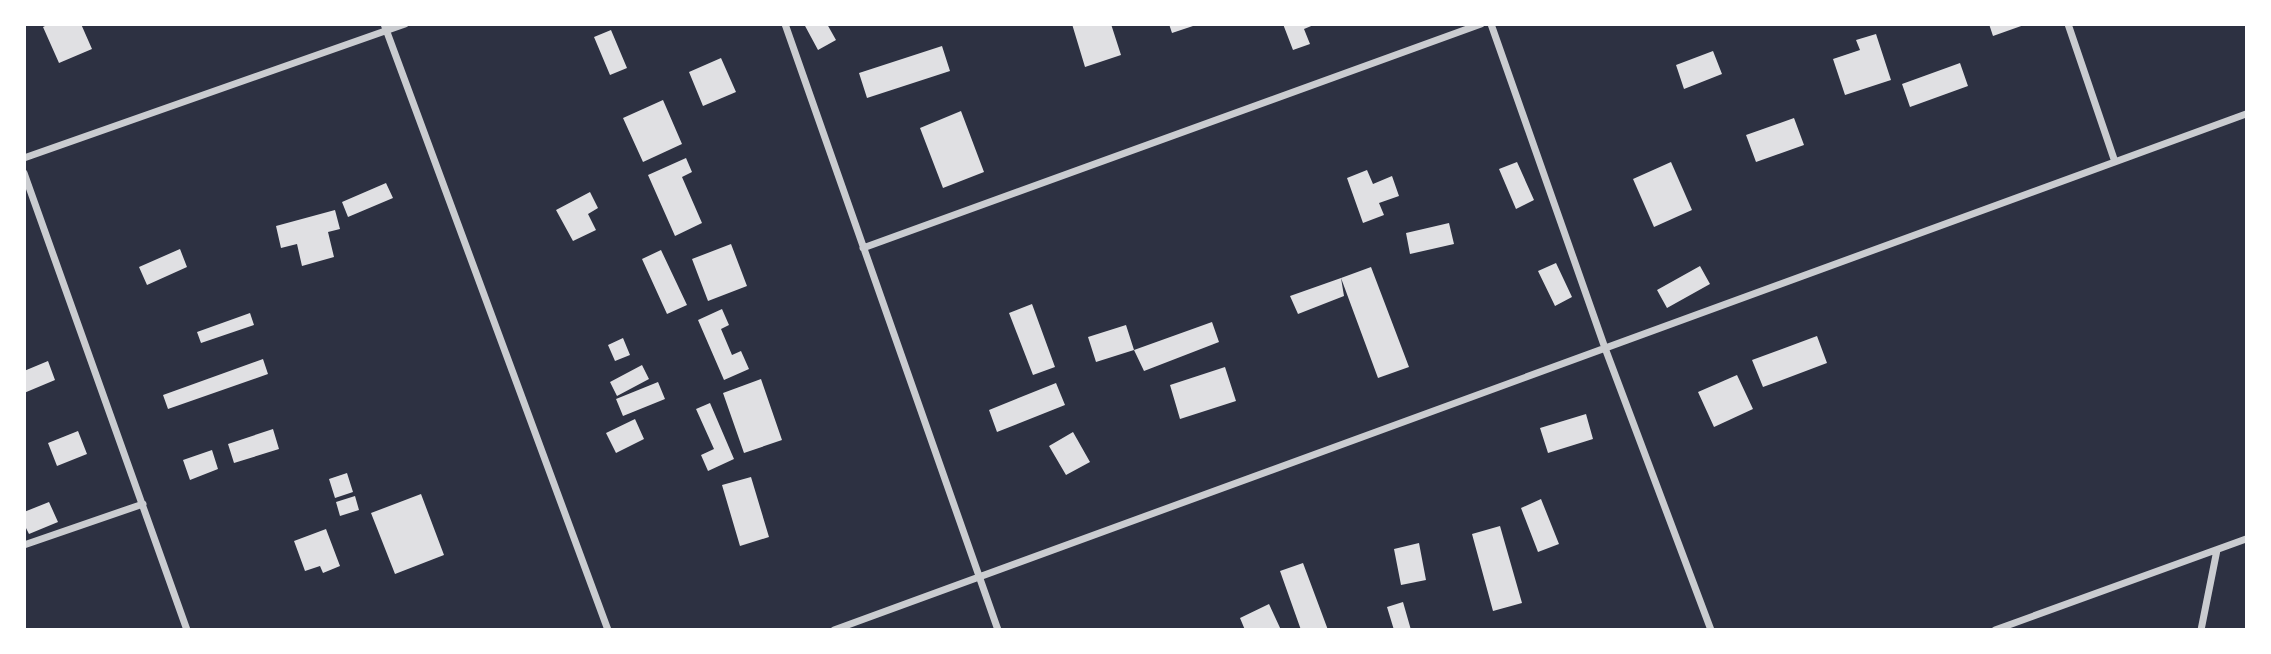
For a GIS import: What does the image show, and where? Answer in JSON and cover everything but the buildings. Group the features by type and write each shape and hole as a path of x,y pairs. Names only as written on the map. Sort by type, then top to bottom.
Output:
{"street":[{"path":"24,158 385,28 405,24"},
{"path":"785,24 998,629"},
{"path":"863,248 1481,24"},
{"path":"1491,24 1605,348 1711,629"},
{"path":"2068,24 2115,162"},
{"path":"385,28 608,629"},
{"path":"834,629 2246,114"},
{"path":"24,173 187,629"},
{"path":"24,545 143,504"},
{"path":"1995,629 2246,539"},
{"path":"2201,629 2217,550"}]}
